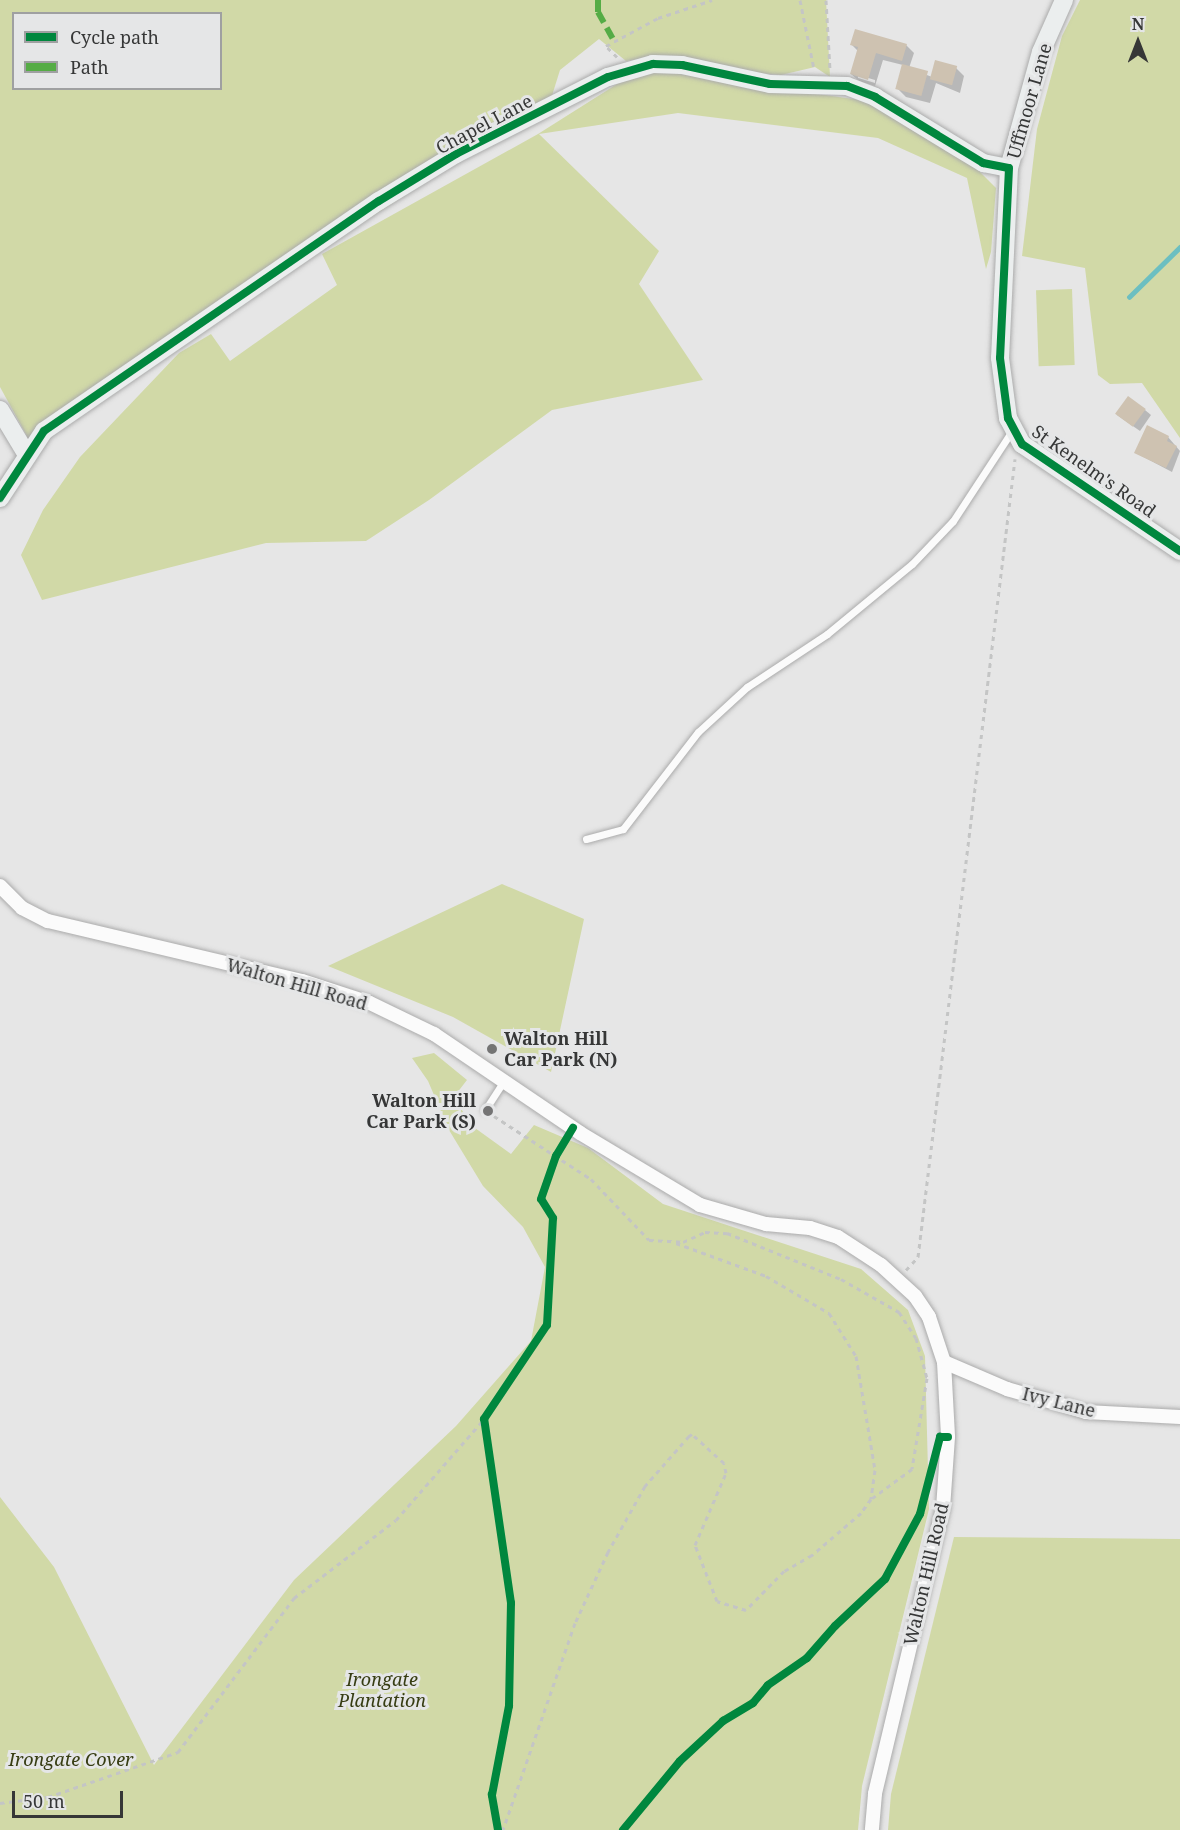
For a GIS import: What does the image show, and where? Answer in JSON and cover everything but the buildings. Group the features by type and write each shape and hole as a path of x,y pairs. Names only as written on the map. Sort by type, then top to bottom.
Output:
{"street":[{"name":"Uffmoor Lane","path":"1009,168 1041,52 1064,0"},
{"name":"Chapel Lane","path":"0,498 44,431 379,201 456,154 608,77 652,64 682,65 770,84 847,86 875,97 983,163 1009,168"},
{"name":"St Kenelm's Road","path":"1009,168 1000,358 1008,418 1018,436 1180,552"},
{"path":"0,410 27,454"},
{"name":"Walton Hill Road","path":"0,886 22,908 48,921 302,981 370,1003 434,1034 505,1079 580,1133 700,1205 766,1224 810,1228 838,1237 897,1279 928,1317 944,1362 948,1437 943,1508 877,1782 872,1830"},
{"name":"Ivy Lane","path":"944,1362 1007,1389 1086,1412 1180,1417"}],"lane":[{"path":"586,839 623,829 698,732 731,702 827,634 912,564 953,520 1018,436"},
{"path":"485,1110 505,1079"}],"path":[{"path":"632,70 606,46 633,29 712,0"},
{"path":"800,0 813,59"},
{"path":"826,0 830,76"},
{"path":"897,1279 918,1257 1018,436"},
{"path":"485,1110 591,1179 649,1240 674,1242 766,1276 829,1313 856,1356 876,1470 871,1499"},
{"path":"503,1830 575,1623 608,1552 645,1486 689,1436 692,1434 724,1463 726,1473 695,1545 717,1600 746,1610 784,1571 812,1554 861,1513 871,1499 912,1469 923,1420 927,1378 916,1338 899,1312 841,1279 727,1233 705,1232 674,1242"},
{"path":"0,1803 48,1797 178,1752 294,1598 396,1520 484,1419"}],"green space":[{"path":"0,0 826,0 830,77 815,67 781,75 737,71 660,56 626,61 599,39 560,70 550,102 28,438 0,387"},
{"path":"1080,0 1180,0 1180,438 1142,383 1110,384 1098,375 1085,268 1022,256 1037,129 1062,36"},
{"path":"658,71 874,102 976,168 996,188 991,252 986,269 967,178 878,138 678,113 539,134 659,251 639,284 703,380 552,410 429,500 366,541 266,543 42,600 21,555 43,510 80,457 179,353 211,334 230,361 337,285 322,254 538,134 625,79"},
{"path":"1072,289 1075,365 1039,366 1036,290"},
{"path":"502,884 584,919 551,1072 453,1017 328,966"},
{"name":"Irongate Plantation","path":"434,1053 467,1080 453,1098 475,1128 511,1154 534,1125 588,1148 663,1204 861,1269 908,1310 925,1356 929,1509 862,1786 858,1830 0,1830 0,1497 54,1567 154,1765 294,1580 456,1426 531,1341 545,1267 523,1227 483,1186 449,1130 428,1081 412,1058"},
{"path":"954,1537 1180,1539 1180,1830 888,1830 891,1794"}],"waterway":[{"path":"1129,297 1180,247"}],"marked path":[{"path":"598,0 598,12 614,41"}],"cycle path":[{"path":"0,498 44,431 379,201 456,154 608,77 653,64 682,65 770,84 847,86 875,97 983,163 1009,168 1000,358 1008,418 1022,444 1180,551"},
{"path":"498,1830 492,1795 509,1706 511,1603 484,1419 547,1325 553,1218 541,1199 556,1156 573,1128"},
{"path":"623,1830 680,1761 723,1721 753,1703 768,1685 807,1658 835,1626 885,1579 920,1514 940,1437 948,1437"}],"place":[{"name":"Walton Hill Car Park (N)","path":"492,1049"},
{"name":"Walton Hill Car Park (S)","path":"488,1111"}],"park label":[{"name":"Irongate Cover","path":"71,1759"}]}
